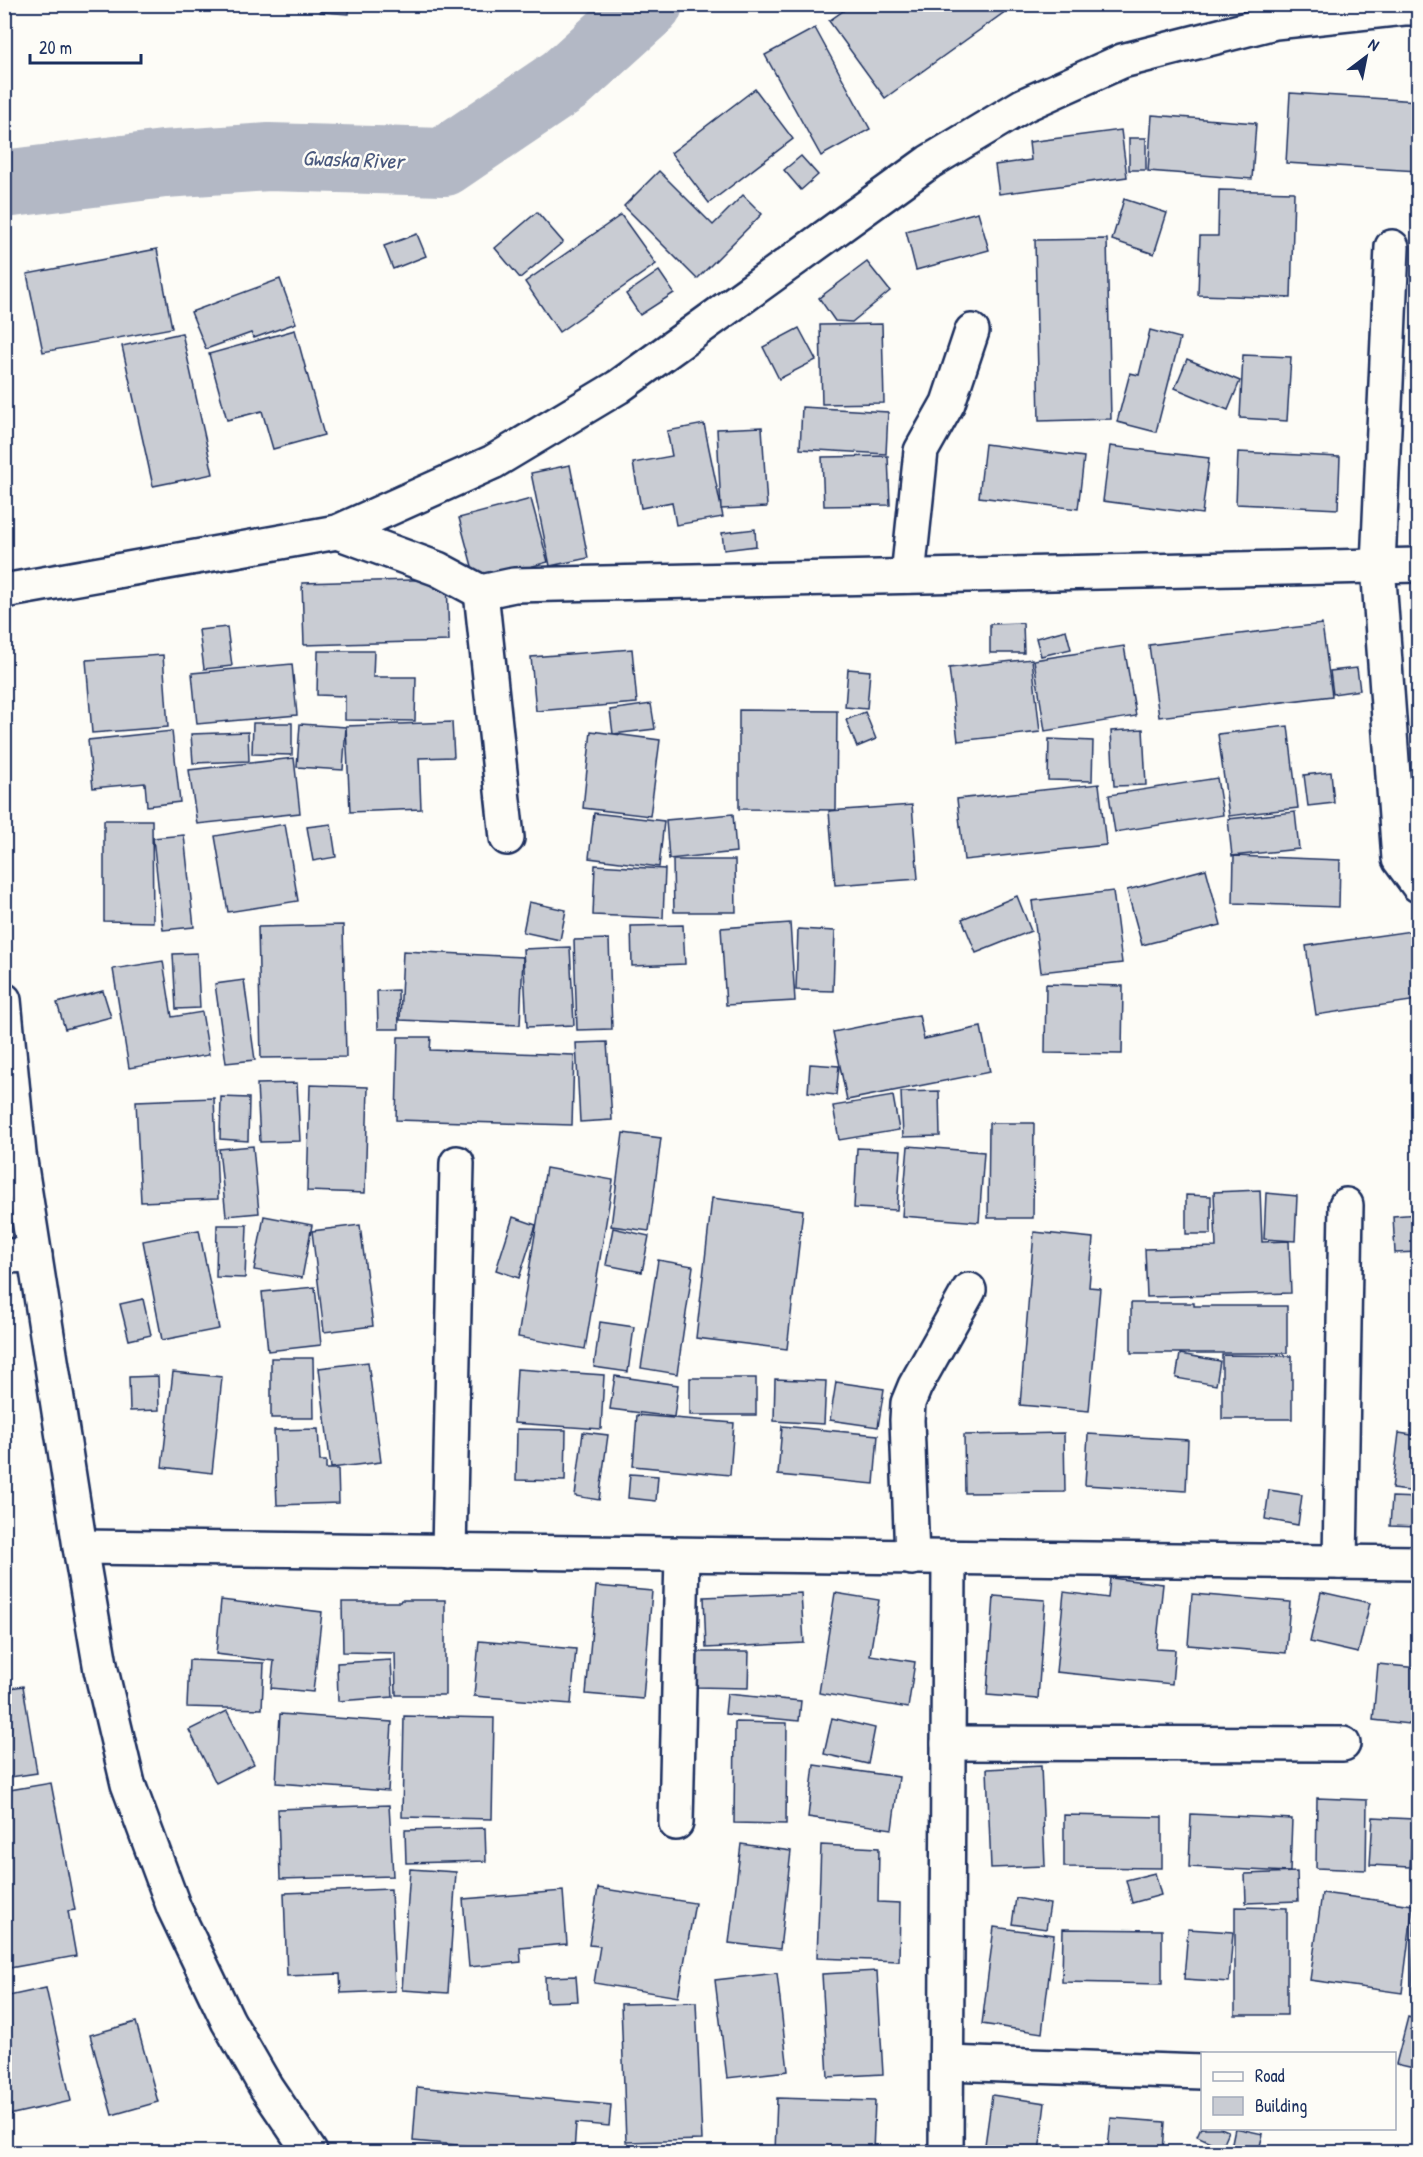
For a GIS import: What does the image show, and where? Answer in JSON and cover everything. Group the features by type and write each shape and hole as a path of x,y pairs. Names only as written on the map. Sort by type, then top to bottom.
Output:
{"street":[{"path":"4,591 337,532 493,462 618,387 929,162 1024,105 1122,61 1275,22 1404,8 1419,9"},
{"path":"1392,247 1378,565 1399,859 1419,885"},
{"path":"908,576 921,451 948,403 972,331"},
{"path":"337,532 438,569 481,592 514,585 1419,565"},
{"path":"481,592 507,838"},
{"path":"4,1000 19,1154 20,1255 80,1547 101,1670 128,1784 174,1908 228,2021 266,2087 309,2152"},
{"path":"449,1552 457,1163"},
{"path":"1340,1562 1346,1205"},
{"path":"912,1558 908,1403 915,1386 969,1290"},
{"path":"80,1547 682,1556 1419,1563"},
{"path":"676,1823 682,1556"},
{"path":"945,2152 949,1559"},
{"path":"948,1743 1343,1744"},
{"path":"947,2063 1201,2072"}],"building":[{"path":"321,4 350,4 349,14 320,12"},
{"path":"853,4 1012,4 1013,6 885,98 829,21"},
{"path":"815,28 870,129 821,156 765,55"},
{"path":"755,89 793,139 709,203 671,153"},
{"path":"1290,93 1418,101 1418,171 1286,163"},
{"path":"1152,115 1256,123 1252,179 1148,171"},
{"path":"1121,130 1127,177 999,194 995,165 1031,160 1029,142"},
{"path":"1129,138 1146,138 1146,170 1129,170"},
{"path":"801,156 818,175 801,190 784,170"},
{"path":"659,171 713,225 743,195 762,214 697,279 624,206"},
{"path":"1219,190 1294,192 1291,298 1198,295 1200,236 1218,236"},
{"path":"1124,199 1167,213 1154,254 1112,240"},
{"path":"537,212 563,242 520,278 495,248"},
{"path":"978,212 989,250 916,270 906,231"},
{"path":"621,215 656,264 559,332 525,282"},
{"path":"417,234 426,256 393,269 384,246"},
{"path":"1107,239 1111,419 1039,421 1035,240"},
{"path":"157,249 172,328 43,352 27,274"},
{"path":"867,262 890,291 852,322 835,321 819,298"},
{"path":"659,271 674,293 640,315 626,294"},
{"path":"280,279 296,323 254,338 251,333 206,349 191,312"},
{"path":"882,324 884,403 822,404 820,325"},
{"path":"799,328 816,360 779,379 763,347"},
{"path":"295,330 324,435 273,449 262,411 227,420 209,354"},
{"path":"1150,330 1180,338 1156,432 1117,422 1130,373 1139,375"},
{"path":"182,333 213,474 153,486 122,346"},
{"path":"1243,355 1291,357 1287,421 1240,418"},
{"path":"1187,359 1240,381 1228,410 1175,388"},
{"path":"802,407 888,412 886,454 800,449"},
{"path":"704,424 723,517 676,525 672,502 641,508 633,463 672,456 667,431"},
{"path":"762,427 767,507 721,509 717,429"},
{"path":"985,444 1084,457 1078,509 979,497"},
{"path":"1110,446 1209,458 1202,514 1103,501"},
{"path":"1238,452 1340,457 1338,509 1236,504"},
{"path":"888,456 890,505 824,506 822,457"},
{"path":"570,465 588,558 550,566 531,473"},
{"path":"531,499 548,562 476,581 459,518"},
{"path":"755,529 756,546 724,550 722,533"},
{"path":"447,579 449,641 304,645 302,583"},
{"path":"1023,623 1024,653 990,653 990,624"},
{"path":"1322,624 1332,696 1159,717 1149,645"},
{"path":"227,627 232,666 204,669 199,630"},
{"path":"1066,630 1071,649 1041,656 1036,638"},
{"path":"1124,646 1136,716 1045,731 1034,660"},
{"path":"632,649 637,703 536,711 531,657"},
{"path":"318,651 374,651 373,677 416,677 415,721 345,720 345,696 317,695"},
{"path":"163,655 168,727 92,733 86,660"},
{"path":"1032,659 1040,732 958,741 949,668"},
{"path":"292,664 297,715 197,724 192,673"},
{"path":"1357,668 1360,690 1333,694 1330,671"},
{"path":"848,669 870,671 867,709 845,707"},
{"path":"651,704 655,729 613,734 610,710"},
{"path":"739,710 837,711 836,810 739,809"},
{"path":"865,712 876,739 857,747 846,720"},
{"path":"452,722 454,757 419,758 421,809 350,812 346,726"},
{"path":"253,723 292,723 292,755 252,754"},
{"path":"300,724 346,727 343,770 297,767"},
{"path":"1288,726 1298,808 1229,816 1218,734"},
{"path":"1143,729 1146,785 1114,786 1111,731"},
{"path":"172,731 180,802 147,806 145,783 93,788 88,740"},
{"path":"591,731 660,740 650,816 583,808"},
{"path":"248,732 249,761 193,763 191,734"},
{"path":"1049,739 1093,741 1092,781 1048,780"},
{"path":"294,758 300,813 197,824 189,770"},
{"path":"1331,772 1334,803 1308,806 1304,775"},
{"path":"1217,778 1223,815 1115,832 1109,795"},
{"path":"1099,784 1106,845 964,860 957,799"},
{"path":"912,805 918,879 835,885 829,811"},
{"path":"1295,812 1299,849 1232,856 1228,819"},
{"path":"594,813 664,821 659,867 589,858"},
{"path":"733,814 736,852 669,859 666,820"},
{"path":"104,820 152,820 153,922 104,921"},
{"path":"285,824 298,901 228,912 215,836"},
{"path":"331,824 336,857 313,861 307,827"},
{"path":"184,835 194,927 163,930 153,838"},
{"path":"1234,856 1340,860 1339,907 1233,903"},
{"path":"673,860 735,860 736,912 674,912"},
{"path":"595,865 665,869 663,918 593,915"},
{"path":"1206,869 1221,925 1142,945 1127,890"},
{"path":"1113,891 1122,963 1041,972 1032,901"},
{"path":"1017,896 1031,931 976,953 962,919"},
{"path":"529,902 566,910 560,940 523,932"},
{"path":"790,923 795,1001 726,1005 721,928"},
{"path":"343,925 346,1057 261,1058 258,927"},
{"path":"683,925 685,964 632,966 631,926"},
{"path":"798,929 835,931 833,991 796,990"},
{"path":"1418,930 1418,1007 1417,1000 1316,1015 1306,946"},
{"path":"609,939 612,1029 577,1030 574,940"},
{"path":"570,947 574,1025 527,1027 523,949"},
{"path":"403,951 523,957 520,1025 400,1020"},
{"path":"197,953 200,1008 176,1009 173,954"},
{"path":"163,961 172,1017 202,1012 209,1055 129,1068 113,969"},
{"path":"244,980 255,1060 226,1063 215,984"},
{"path":"1046,984 1123,986 1122,1054 1045,1053"},
{"path":"398,990 399,1029 378,1029 377,991"},
{"path":"103,991 111,1017 65,1029 57,1003"},
{"path":"919,1015 924,1039 981,1027 990,1072 847,1100 833,1032"},
{"path":"398,1037 431,1037 430,1050 574,1055 572,1125 396,1120"},
{"path":"607,1042 612,1120 580,1122 576,1043"},
{"path":"810,1064 839,1066 836,1095 808,1092"},
{"path":"297,1083 300,1141 260,1142 257,1084"},
{"path":"310,1085 368,1087 365,1193 307,1191"},
{"path":"939,1091 940,1136 903,1137 901,1092"},
{"path":"893,1096 899,1130 839,1140 833,1106"},
{"path":"221,1097 249,1098 248,1141 220,1139"},
{"path":"214,1098 218,1199 141,1202 136,1101"},
{"path":"989,1123 1034,1123 1033,1218 988,1218"},
{"path":"623,1133 661,1138 649,1231 611,1226"},
{"path":"253,1146 259,1213 226,1216 219,1149"},
{"path":"908,1146 984,1152 979,1222 902,1216"},
{"path":"857,1148 901,1150 897,1210 854,1208"},
{"path":"546,1168 613,1180 585,1349 518,1337"},
{"path":"1260,1190 1262,1242 1289,1241 1291,1293 1147,1297 1145,1249 1216,1247 1214,1192"},
{"path":"1266,1193 1297,1196 1295,1241 1264,1239"},
{"path":"1186,1195 1211,1196 1211,1234 1186,1234"},
{"path":"712,1198 803,1210 787,1349 696,1338"},
{"path":"1418,1214 1418,1252 1395,1253 1393,1216"},
{"path":"264,1216 312,1225 302,1278 254,1270"},
{"path":"513,1217 536,1225 519,1278 496,1270"},
{"path":"217,1225 247,1225 245,1278 216,1277"},
{"path":"360,1225 373,1326 324,1332 312,1231"},
{"path":"613,1228 649,1236 642,1272 606,1265"},
{"path":"199,1230 219,1329 162,1340 143,1241"},
{"path":"1034,1232 1093,1238 1089,1287 1100,1288 1089,1411 1020,1405"},
{"path":"658,1260 693,1266 677,1374 641,1368"},
{"path":"315,1287 321,1345 268,1351 262,1292"},
{"path":"143,1299 151,1335 129,1340 120,1304"},
{"path":"1131,1303 1287,1306 1287,1353 1131,1353"},
{"path":"600,1322 634,1327 628,1372 594,1367"},
{"path":"1180,1354 1220,1361 1216,1385 1176,1378"},
{"path":"1222,1355 1292,1356 1292,1419 1222,1419"},
{"path":"271,1358 313,1358 314,1418 271,1418"},
{"path":"368,1362 381,1462 331,1468 319,1368"},
{"path":"517,1369 604,1375 601,1429 514,1423"},
{"path":"173,1372 222,1377 212,1473 162,1467"},
{"path":"158,1376 159,1410 130,1411 129,1377"},
{"path":"615,1376 678,1385 674,1417 610,1409"},
{"path":"690,1378 756,1378 756,1415 690,1415"},
{"path":"775,1379 826,1381 824,1424 774,1421"},
{"path":"836,1382 884,1389 878,1427 830,1420"},
{"path":"637,1415 734,1423 730,1475 633,1466"},
{"path":"782,1426 878,1435 874,1484 778,1475"},
{"path":"318,1429 320,1461 326,1461 326,1469 338,1469 339,1503 277,1505 274,1430"},
{"path":"517,1429 566,1430 565,1481 516,1480"},
{"path":"583,1432 608,1435 599,1500 575,1496"},
{"path":"1064,1433 1065,1492 965,1493 964,1435"},
{"path":"1399,1433 1418,1436 1418,1492 1392,1489"},
{"path":"1088,1434 1188,1440 1186,1491 1085,1485"},
{"path":"630,1474 658,1476 656,1501 628,1498"},
{"path":"1269,1490 1302,1495 1298,1525 1265,1519"},
{"path":"1392,1497 1418,1498 1418,1527 1390,1526"},
{"path":"1110,1578 1163,1584 1156,1649 1175,1650 1172,1684 1056,1672 1064,1592 1108,1598"},
{"path":"596,1586 652,1591 643,1699 586,1694"},
{"path":"1321,1592 1370,1603 1358,1653 1310,1642"},
{"path":"801,1593 804,1643 706,1648 704,1597"},
{"path":"835,1593 879,1600 870,1655 915,1662 908,1708 819,1693"},
{"path":"1192,1594 1290,1602 1286,1653 1188,1645"},
{"path":"4,1595 11,1641 4,1642"},
{"path":"994,1596 1045,1600 1038,1699 987,1695"},
{"path":"221,1600 322,1612 313,1692 271,1688 274,1661 216,1654"},
{"path":"401,1600 445,1600 445,1695 396,1695 395,1653 343,1652 342,1602 400,1602"},
{"path":"479,1641 576,1649 571,1704 474,1696"},
{"path":"696,1652 749,1652 748,1688 695,1687"},
{"path":"189,1660 264,1663 262,1709 187,1707"},
{"path":"391,1660 393,1697 338,1701 337,1663"},
{"path":"1378,1664 1418,1668 1418,1725 1373,1720"},
{"path":"23,1686 37,1773 4,1778 4,1689"},
{"path":"727,1694 801,1701 799,1721 725,1714"},
{"path":"227,1711 254,1764 216,1783 189,1730"},
{"path":"280,1714 392,1722 388,1791 276,1783"},
{"path":"404,1716 494,1718 492,1819 402,1817"},
{"path":"832,1718 875,1728 868,1764 824,1754"},
{"path":"735,1722 787,1723 786,1824 734,1823"},
{"path":"814,1765 899,1777 892,1829 808,1817"},
{"path":"1041,1766 1045,1866 991,1868 987,1769"},
{"path":"51,1783 75,1910 68,1911 76,1956 4,1969 4,1791"},
{"path":"1317,1798 1367,1800 1366,1870 1316,1868"},
{"path":"389,1805 393,1876 280,1879 278,1809"},
{"path":"1191,1814 1292,1819 1290,1872 1189,1867"},
{"path":"1064,1815 1162,1817 1162,1868 1064,1867"},
{"path":"1373,1817 1413,1819 1410,1867 1370,1865"},
{"path":"485,1828 486,1861 406,1863 405,1830"},
{"path":"741,1844 791,1851 780,1949 729,1943"},
{"path":"821,1845 879,1848 878,1902 900,1903 899,1961 817,1958"},
{"path":"410,1869 456,1872 448,1993 402,1990"},
{"path":"1297,1872 1298,1901 1246,1903 1245,1874"},
{"path":"1155,1873 1161,1895 1132,1903 1126,1880"},
{"path":"598,1888 695,1903 678,1997 594,1983 600,1946 589,1945"},
{"path":"391,1889 395,1991 341,1993 340,1974 287,1976 284,1893"},
{"path":"563,1891 567,1944 520,1948 521,1962 469,1967 463,1899"},
{"path":"1322,1893 1413,1905 1402,1993 1310,1980"},
{"path":"1016,1898 1050,1904 1046,1929 1012,1924"},
{"path":"1415,1903 1418,1903 1418,2001 1412,2001"},
{"path":"1235,1907 1287,1908 1287,2015 1235,2015"},
{"path":"994,1927 1054,1935 1042,2033 982,2024"},
{"path":"1063,1929 1162,1930 1162,1984 1062,1982"},
{"path":"1188,1929 1233,1932 1229,1982 1184,1979"},
{"path":"877,1971 883,2074 828,2077 822,1974"},
{"path":"777,1973 788,2071 727,2078 715,1980"},
{"path":"576,1976 578,2001 546,2002 545,1977"},
{"path":"46,1988 71,2101 4,2116 4,1997"},
{"path":"696,2002 702,2140 626,2142 621,2004"},
{"path":"1408,2017 1418,2020 1418,2069 1396,2064"},
{"path":"136,2022 158,2102 112,2115 90,2035"},
{"path":"417,2087 611,2105 609,2126 576,2123 574,2152 537,2152 413,2141"},
{"path":"992,2095 1045,2103 1039,2152 984,2152"},
{"path":"777,2098 875,2101 873,2152 775,2152"},
{"path":"1111,2118 1165,2122 1163,2152 1060,2152 1060,2144 1108,2148"},
{"path":"1201,2127 1201,2130 1228,2131 1221,2147 1197,2136"},
{"path":"1235,2130 1244,2130 1263,2134 1259,2150 1269,2152 1230,2152"},
{"path":"1190,2146 1217,2152 1188,2152"}],"waterway":[{"name":"Gwaska River","path":"4,184 164,164 269,157 444,162 565,80 649,4"}]}
